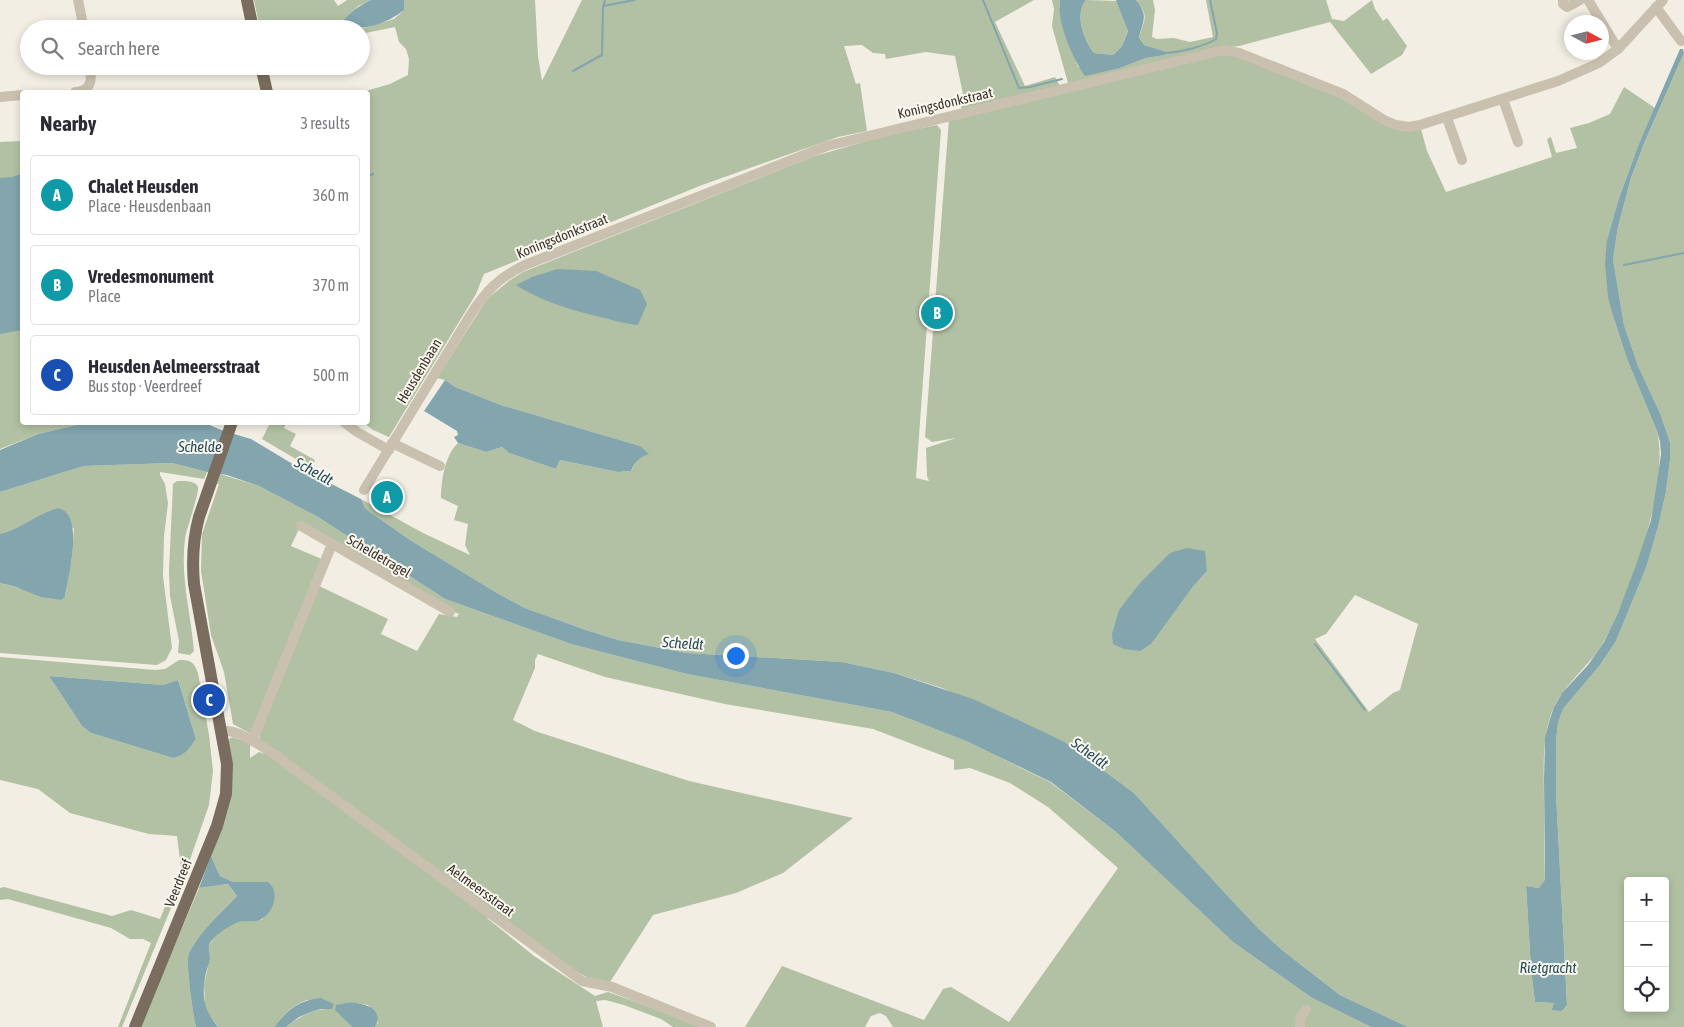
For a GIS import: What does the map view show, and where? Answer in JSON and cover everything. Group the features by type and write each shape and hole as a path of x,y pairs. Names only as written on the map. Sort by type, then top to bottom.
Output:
{"main road":[{"path":"247,0 251,20"},
{"path":"264,75 267,90"},
{"name":"Veerdreef","path":"135,1027 216,808 221,777 223,746 194,584 192,563 195,532 231,425"},
{"name":"Veerdreef","path":"128,1027 168,937"}],"street":[{"path":"78,0 82,20"},
{"path":"1563,0 1563,4 1567,7 1580,0"},
{"path":"1588,0 1618,49"},
{"name":"Koningsdonkstraat","path":"470,314 487,291 506,275 525,265 827,146 1217,51 1239,53 1330,88 1355,100 1384,120 1396,125 1409,127 1447,118 1578,73 1600,63 1618,49 1660,4 1681,41"},
{"path":"82,90 89,86 91,75"},
{"path":"0,96 20,96"},
{"path":"1503,99 1518,142"},
{"path":"1447,118 1462,160"},
{"name":"Heusdenbaan","path":"364,490 470,314"},
{"path":"348,425 357,432 440,466"},
{"name":"Scheldetragel","path":"301,526 446,611"},
{"path":"220,731 232,731 252,741 332,544"},
{"name":"Aelmeersstraat","path":"252,741 271,752 574,976 589,984 612,988 711,1027"},
{"path":"1300,1027 1301,1017 1306,1010"}],"green space":[{"path":"254,0 334,0 338,6 347,0 371,0 358,6 345,20 258,20"},
{"path":"404,0 535,0 538,56 542,81 582,0 1034,0 995,22 1025,86 1055,77 1060,86 962,110 960,101 964,99 955,56 926,52 886,59 885,54 873,53 862,45 844,46 856,84 860,83 867,131 838,137 702,185 484,274 476,294 389,437 367,425 370,425 369,90 390,84 408,75 409,59 406,49 399,42 395,27 370,32 370,26 394,19 404,10"},
{"path":"1052,0 1060,0 1059,6 1078,67 1120,68 1146,58 1165,55 1164,51 1144,45 1139,38 1145,18 1143,10 1136,0 1153,0 1155,10 1152,37 1157,39 1174,38 1190,42 1213,37 1206,0 1326,0 1332,19 1344,21 1372,0 1375,9 1383,21 1387,18 1407,46 1402,55 1371,74 1330,22 1239,46 1068,83 1052,26 1054,9"},
{"path":"1086,0 1117,1 1128,30 1122,46 1113,55 1094,53 1087,41 1081,19 1082,6"},
{"path":"1224,53 1233,54 1329,91 1383,123 1421,129 1427,151 1446,192 1552,157 1547,139 1551,137 1556,153 1577,148 1570,128 1589,123 1610,114 1624,87 1655,108 1638,146 1618,201 1607,240 1613,316 1627,359 1657,431 1660,453 1658,479 1646,538 1626,596 1615,621 1599,650 1559,698 1550,718 1545,741 1544,765 1545,881 1539,888 1526,886 1535,1002 1554,1003 1562,1011 1567,1005 1556,793 1558,723 1563,709 1600,665 1616,641 1646,568 1666,492 1670,460 1670,442 1660,413 1638,366 1624,325 1613,259 1618,227 1631,178 1645,141 1684,53 1684,1027 1408,1027 1340,995 1282,950 1224,892 1134,793 1065,742 942,688 894,673 842,662 687,653 618,640 583,629 525,608 497,593 410,540 365,508 361,499 423,533 470,555 465,545 468,524 454,520 458,506 441,498 443,476 447,461 458,443 486,452 502,447 509,453 556,469 560,460 618,472 631,471 637,460 642,456 640,446 501,405 437,378 487,299 523,272 815,156 887,135 937,125 941,130 916,478 929,481 927,476 926,448 956,438 932,442 925,437 949,119","holes":["1204,551 1207,571 1191,589","1355,595 1418,624 1400,690 1393,693 1369,712 1315,639 1326,634"]},
{"path":"20,141 20,425 76,425 38,434 0,449 0,142"},
{"path":"269,425 285,425 284,428 296,434 290,446 315,460 311,468 262,439"},
{"path":"172,463 207,472 204,479 160,472 165,484 168,503 164,536 163,576 172,648 166,660 157,665 0,653 0,583 62,600 65,597 72,558 74,529 57,508 15,529 0,534 0,492 84,466"},
{"path":"220,474 259,486 318,517 445,599 571,644 687,674 892,712 966,741 1050,782 1116,832 1233,942 1312,998 1371,1027 893,1027 886,1016 880,1013 871,1016 865,1027 745,1027 782,966 924,1020 943,989 951,987 1009,1022 1118,868 1048,807 1010,783 970,768 954,770 954,760 873,729 725,704 605,677 538,654 535,660 535,668 513,720 535,731 689,781 853,818 783,873 736,893 653,915 610,982 589,978 579,973 492,911 487,918 534,956 595,996 608,992 704,1027 673,1027 661,1019 605,1000 596,1001 603,1027 375,1027 378,1022 368,1005 356,1003 341,1015 352,1027 286,1027 305,1015 327,1009 307,1000 293,1008 274,1027 218,1027 205,1004 204,985 210,958 208,948 217,935 230,925 239,921 263,919 268,882 233,882 220,876 211,856 228,809 228,740 232,737 250,743 250,758 259,752 265,754 259,740 260,733 317,585 388,619 381,634 417,651 439,614 457,617 459,614 442,607 299,529 291,546 324,560 253,735 233,724 224,672 211,635 201,571 202,534 219,484 217,484"},
{"path":"177,481 192,482 198,487 186,534 184,553 185,581 194,651 190,655 178,653 179,641 170,596 169,571 173,484"},
{"path":"0,657 155,670 165,669 179,660 192,662 195,666 198,673 209,735 213,771 209,805 185,874 122,1027 118,1027 151,943 143,939 130,939 111,928 8,899 0,900 0,888 4,887 112,916 131,910 160,919 181,868 177,836 149,834 70,813 38,789 0,780","holes":["49,676 163,685 178,680 196,739 189,749 173,758 91,733 82,726"]},
{"path":"228,884 237,896 204,930 189,953 191,1001 196,1027 140,1027 199,888"}],"water":[{"path":"371,0 404,0 404,10 383,23 370,26 370,20 344,20 358,7"},
{"path":"1060,0 1086,0 1082,6 1081,19 1087,41 1094,53 1113,55 1122,46 1128,31 1116,0 1136,0 1144,14 1139,38 1144,45 1164,51 1165,55 1146,58 1120,68 1085,76 1066,40 1059,9"},
{"name":"Rietgracht","path":"1680,49 1683,49 1684,53 1645,141 1631,178 1618,227 1613,259 1624,325 1638,366 1660,413 1670,442 1666,492 1646,568 1616,641 1600,665 1563,709 1558,723 1556,793 1567,1005 1562,1011 1552,1010 1554,1003 1535,1002 1526,886 1539,888 1545,880 1545,738 1554,707 1562,693 1588,665 1604,642 1618,613 1651,520 1661,454 1657,431 1627,359 1608,297 1605,263 1607,240 1618,201 1638,146"},
{"path":"20,175 20,330 0,334 0,178"},
{"path":"558,269 596,271 640,290 647,304 638,325 627,324 565,307 535,296 516,285 532,277"},
{"path":"445,380 455,387 501,405 640,446 649,454 638,460 631,471 618,472 560,460 556,469 509,453 502,447 486,452 458,443 454,437 458,435 457,431 424,411"},
{"name":"Schelde","path":"76,425 210,425 251,439 296,466 361,499 365,508 410,540 497,593 525,608 583,629 618,640 687,653 842,662 894,673 973,699 1065,742 1134,793 1224,892 1282,950 1340,995 1408,1027 1371,1027 1312,998 1233,942 1116,832 1051,782 966,741 892,712 687,674 571,644 445,599 318,517 259,486 227,475 172,463 84,466 0,492 0,450 38,434"},
{"path":"57,508 66,512 71,521 73,533 73,547 65,597 62,600 41,597 0,583 0,534 15,529"},
{"path":"1187,548 1205,551 1207,571 1191,589 1151,644 1140,651 1124,649 1113,644 1112,634 1119,610 1140,583 1170,553"},
{"path":"49,676 163,685 178,680 196,739 189,749 173,758 91,733 82,726"},
{"path":"211,856 220,876 233,882 268,882 274,890 275,896 273,906 263,918 256,921 238,922 221,932 210,943 210,960 206,971 204,995 207,1008 218,1027 196,1027 191,1001 189,953 204,930 237,896 228,884 199,888"},
{"path":"321,998 334,1004 332,1009 321,1009 311,1012 299,1017 286,1027 274,1027 294,1007 306,1001"},
{"path":"358,1003 370,1007 377,1015 375,1027 352,1027 335,1010 336,1005"}],"waterway":[{"path":"573,71 602,55 603,8 605,0"},
{"path":"603,6 635,0"},
{"path":"983,0 1019,88 1062,79"},
{"path":"1163,53 1190,49 1216,39 1217,33 1210,0"},
{"path":"1624,265 1684,253"},
{"path":"1315,644 1365,710"}],"place":[{"name":"Vredesmonument","path":"937,313"},
{"name":"Chalet Heusden","path":"387,497"},
{"name":"Heusden Aelmeersstraat","path":"209,700"}],"water label":[{"name":"Scheldt","path":"314,471"},
{"name":"Scheldt","path":"683,643"},
{"name":"Scheldt","path":"1090,753"}]}
